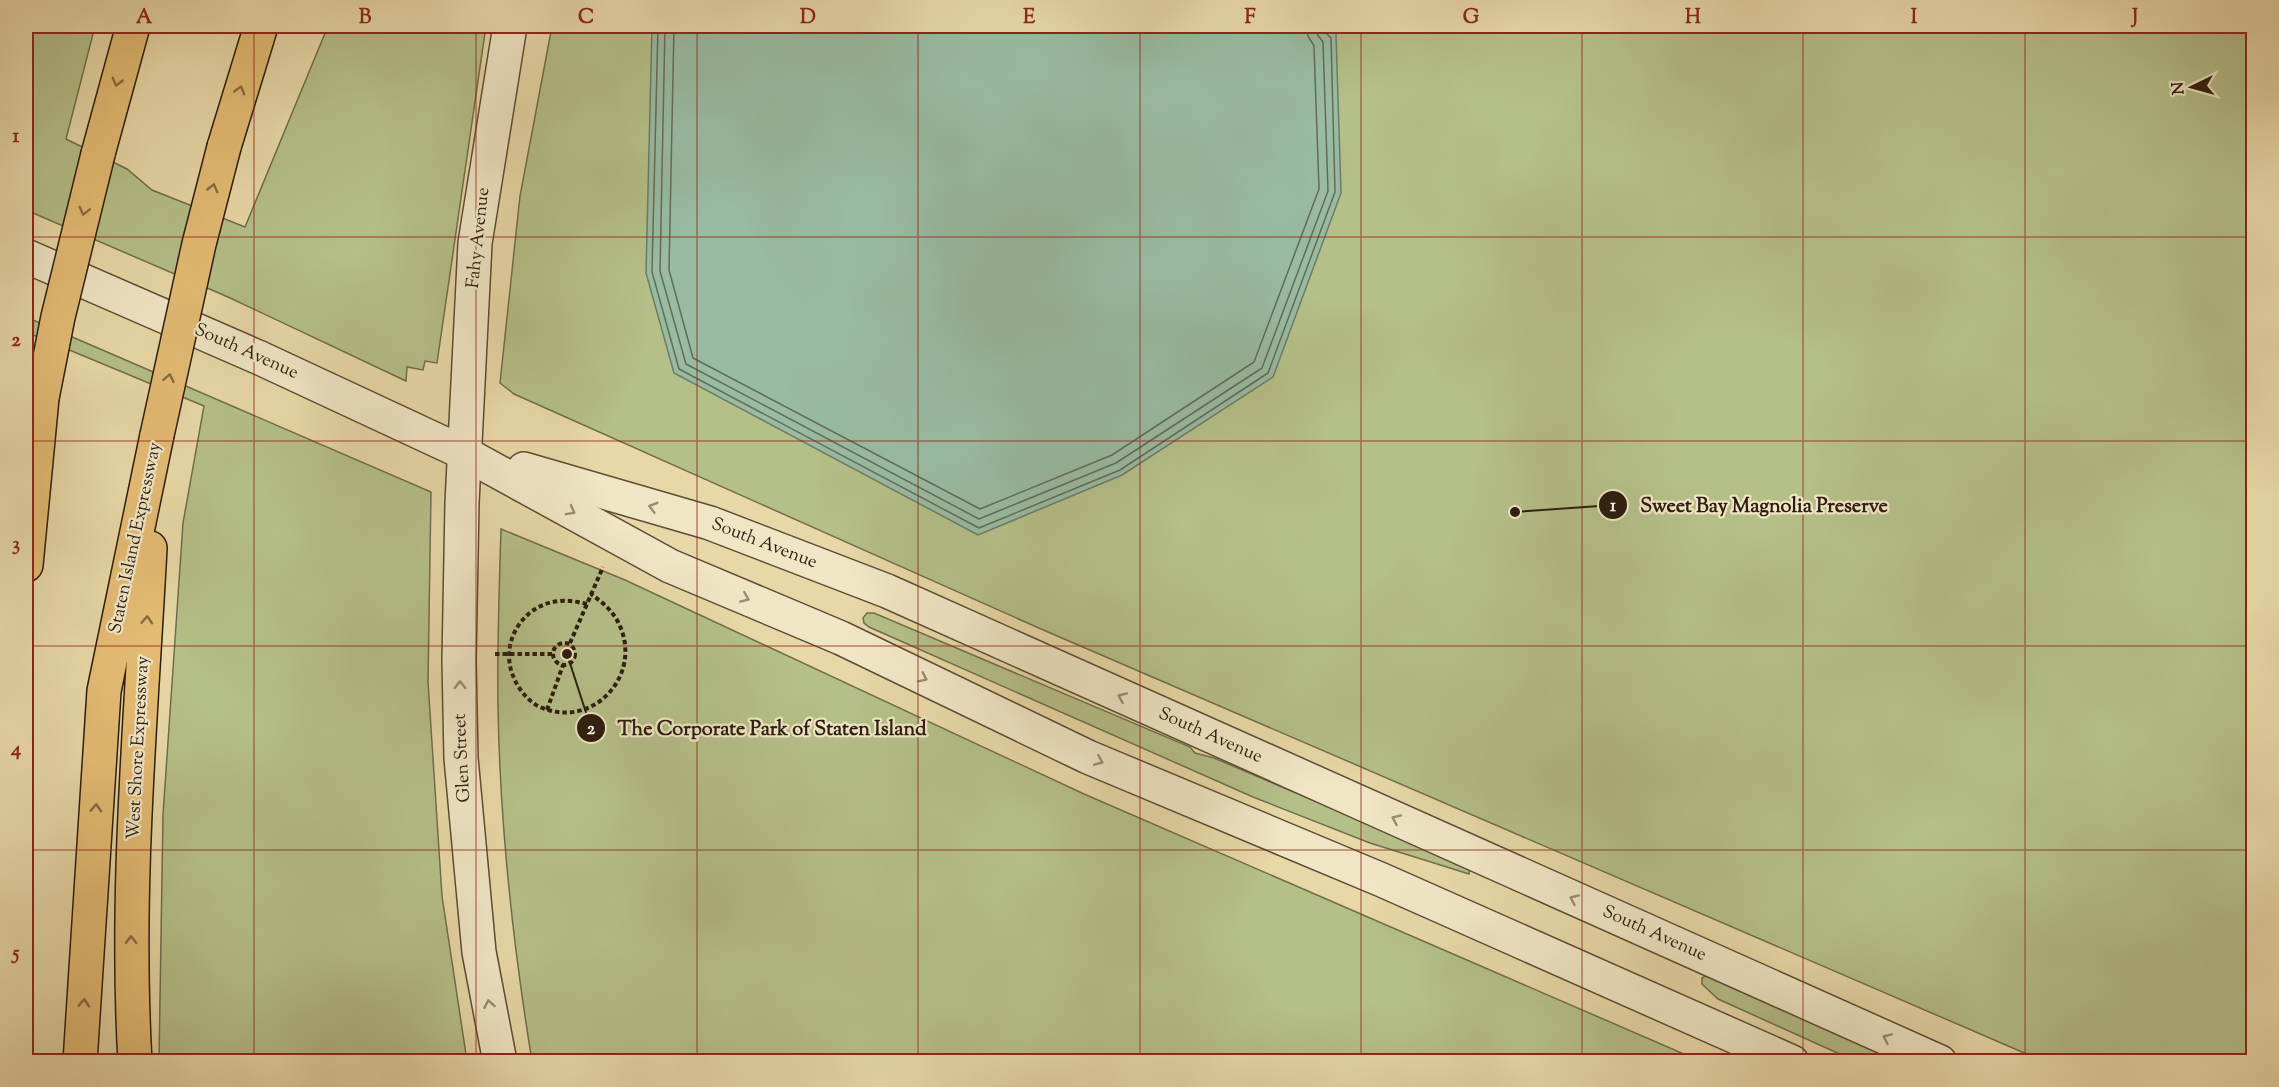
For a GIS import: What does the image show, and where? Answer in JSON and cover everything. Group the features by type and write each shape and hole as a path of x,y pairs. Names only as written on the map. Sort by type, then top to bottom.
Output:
{"highway":[{"path":"26,459 98,154 133,26"},
{"name":"Staten Island Expressway","path":"157,435 199,244 224,147 261,26"},
{"path":"26,565 42,398"},
{"name":"West Shore Expressway","path":"135,1062 132,966 133,856 147,508 157,435"},
{"name":"Staten Island Expressway","path":"80,1062 104,691 147,508"}],"street":[{"name":"Fahy Avenue","path":"464,453 475,243 510,26"},
{"name":"South Avenue","path":"26,256 260,358 464,453 670,566 841,639 1088,756 1393,885 1792,1062"},
{"name":"South Avenue","path":"464,453 710,523 887,591 1940,1062"},
{"name":"Glen Street","path":"464,453 459,660 461,758 479,952 500,1062"}],"path":[{"path":"570,643 603,567"},
{"path":"587,604 561,600 542,605 528,613 518,625 511,640 509,654 511,670 520,688 534,703 547,710 564,713 582,711 598,704 611,692 620,677 625,642 620,625 610,610 591,594"},
{"path":"570,643 575,649 572,662 563,664 556,661 553,654 558,644 570,643"},
{"path":"495,654 553,654"},
{"path":"547,710 563,664"}],"shaded area":[{"path":"26,26 95,26 66,139 127,169 152,190 245,227 328,26 486,26 437,363 425,361 423,370 407,367 406,381 228,297 26,210"},
{"path":"552,26 2253,26 2253,1061 2043,1061 1041,629 514,394 500,383 520,196"},
{"path":"26,317 431,492 428,682 442,896 467,1061 159,1061 163,815 183,523 204,406 26,332"},
{"path":"501,529 625,580 1084,794 1700,1061 532,1061 513,929 501,796 498,618"},
{"path":"867,613 874,613 1190,747 1195,753 1214,758 1470,867 1469,874 1370,843 1253,797 869,627 864,623 863,618"},
{"path":"1707,975 1910,1061 1855,1061 1718,999 1702,984 1702,978"}],"water":[{"path":"652,26 1326,26 1336,34 1341,193 1273,377 1122,475 978,535 674,373 646,273"}],"place":[{"name":"Sweet Bay Magnolia Preserve","path":"1515,512"},
{"name":"The Corporate Park of Staten Island","path":"567,654"}]}
